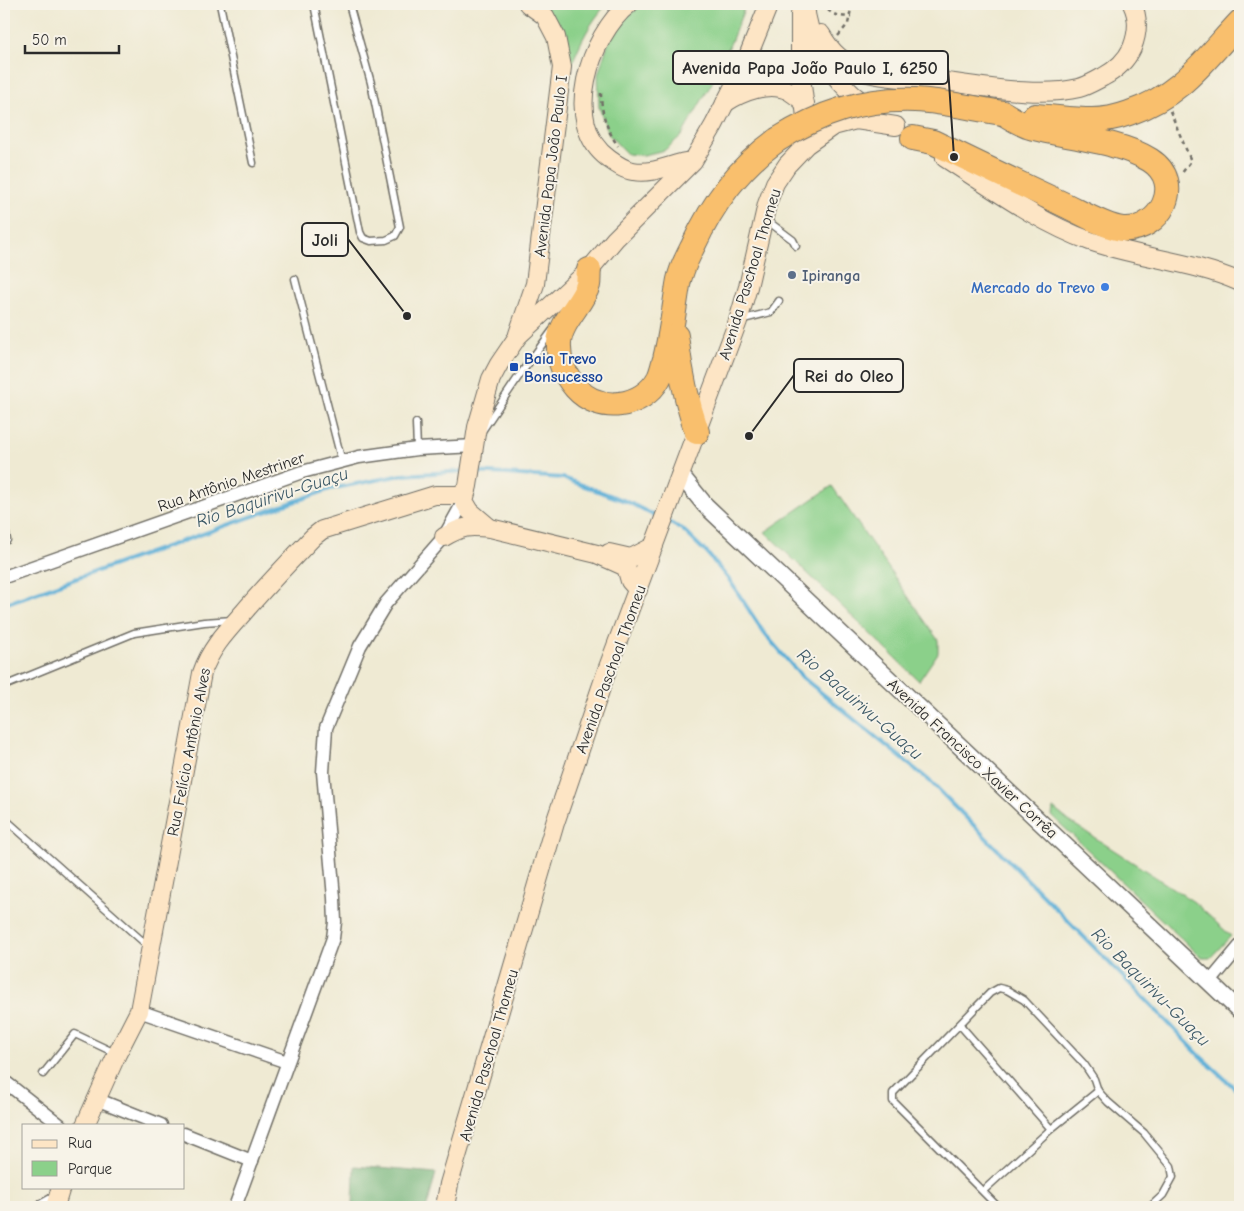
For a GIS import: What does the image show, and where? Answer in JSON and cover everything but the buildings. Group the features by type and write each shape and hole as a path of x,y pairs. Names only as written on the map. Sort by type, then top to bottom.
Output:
{"highway":[{"path":"589,270 587,287 559,340 559,356 566,376 580,392 596,402 611,405 630,403 649,392 660,377 674,321 679,282 687,259 710,212 724,190 741,170 760,152 777,140 817,118 857,105 883,102 916,100 1003,114 1093,120 1117,117 1154,102 1178,88 1240,22"},
{"path":"905,132 933,142 1096,220 1122,229 1138,228 1160,213 1166,201 1168,187 1164,174 1152,161 1135,153 1101,143 1028,126 1003,114"},
{"path":"674,321 681,375 688,406 697,432"}],"main road":[{"name":"Avenida Papa João Paulo I","path":"518,336 535,284 562,67 556,37 544,16 528,4"},
{"path":"629,4 609,25 598,43 590,63 584,102 586,124 594,142 603,155 620,167 631,171 660,170 680,162 692,161"},
{"path":"490,528 470,511 466,492 476,427 491,379 518,336 589,270 615,239 692,161 744,66 769,4"},
{"path":"803,9 818,29 829,49 850,65 863,71 1030,92 1079,88 1114,71 1123,63 1134,42 1137,28 1136,12 1132,4"},
{"path":"803,9 800,69 808,128 806,145"},
{"path":"803,9 824,61 850,93 905,132 1028,211 1056,226 1091,241 1168,260 1240,282"},
{"path":"725,103 750,91 776,88 788,91 805,103"},
{"path":"806,145 833,126 849,120 866,120 905,132"},
{"name":"Avenida Paschoal Thomeu","path":"445,1207 449,1184 555,823 608,670 738,321 764,218 776,183 787,166 806,145"},
{"name":"Rua Felício Antônio Alves","path":"85,1124 138,1011 202,673 207,659 236,620 313,537 322,530 435,495 458,495 466,492"},
{"path":"444,537 459,528 470,526 490,528 597,554 626,567 630,581 638,590"},
{"path":"597,554 607,553 631,558 656,543"}],"street":[{"name":"Rua Antônio Mestriner","path":"4,577 302,472 360,457 418,449 474,449"},
{"name":"Avenida Francisco Xavier Corrêa","path":"680,474 705,505 1240,1011"},
{"path":"235,1207 333,938 335,922 323,772 326,728 360,646 386,603 420,567 444,537 466,492"},
{"name":"Avenida Francisco Xavier Corrêa","path":"670,501 689,498 705,505"},
{"path":"1210,982 1240,946"},
{"path":"138,1011 287,1062"},
{"path":"4,1081 59,1124"},
{"path":"96,1098 159,1124"},
{"path":"185,1134 252,1161"},
{"path":"41,1207 58,1198"}],"lane":[{"path":"220,4 253,163"},
{"path":"314,4 360,232 363,238 371,241 386,240 395,236 400,226 371,82 349,4"},
{"path":"764,218 792,240 796,246"},
{"path":"576,292 589,270"},
{"path":"295,279 342,462"},
{"path":"474,449 572,300"},
{"path":"738,321 771,312 779,301"},
{"path":"416,423 418,449"},
{"path":"4,524 7,540"},
{"path":"4,686 134,633 204,622 236,620"},
{"path":"4,818 151,948"},
{"path":"998,1207 893,1101 892,1096 993,990 999,988 1008,990 1024,1000 1070,1049 1094,1079 1098,1092 1144,1132 1171,1166 1173,1177 1163,1195 1150,1207"},
{"path":"960,1024 1051,1129"},
{"path":"43,1074 75,1034 117,1054"},
{"path":"983,1191 1051,1129 1098,1092"}],"path":[{"path":"822,4 830,12 842,17 851,16"},
{"path":"832,41 844,30 851,16 852,4"},
{"path":"824,15 830,12"},
{"path":"600,88 602,111 607,126 610,134 621,149"},
{"path":"1167,103 1191,161 1178,180"}],"green space":[{"path":"540,4 607,4 595,18 586,33 571,66 563,41"},
{"path":"644,4 746,4 721,67 682,135 665,150 644,155 627,154 609,135 599,107 598,74 610,38 627,16"},
{"path":"832,486 938,640 938,653 919,681 765,532"},
{"path":"1053,808 1069,821 1194,902 1231,936 1210,958 1202,958 1052,816"},
{"path":"354,1166 436,1173 427,1207 353,1207"}],"waterway":[{"name":"Rio Baquirivu-Guaçu","path":"4,604 330,489 402,475 465,471"},
{"name":"Rio Baquirivu-Guaçu","path":"475,472 563,478 628,502 659,518"},
{"name":"Rio Baquirivu-Guaçu","path":"668,522 682,529 707,553 730,581 764,633 802,677 931,782 1200,1056 1240,1093"}],"place":[{"name":"Avenida Papa João Paulo I, 6250","path":"954,157"},
{"name":"Ipiranga","path":"792,275"},
{"name":"Mercado do Trevo","path":"1105,287"},
{"name":"Joli","path":"407,316"},
{"name":"Baia Trevo Bonsucesso","path":"514,367"},
{"name":"Rei do Oleo","path":"749,436"}]}
